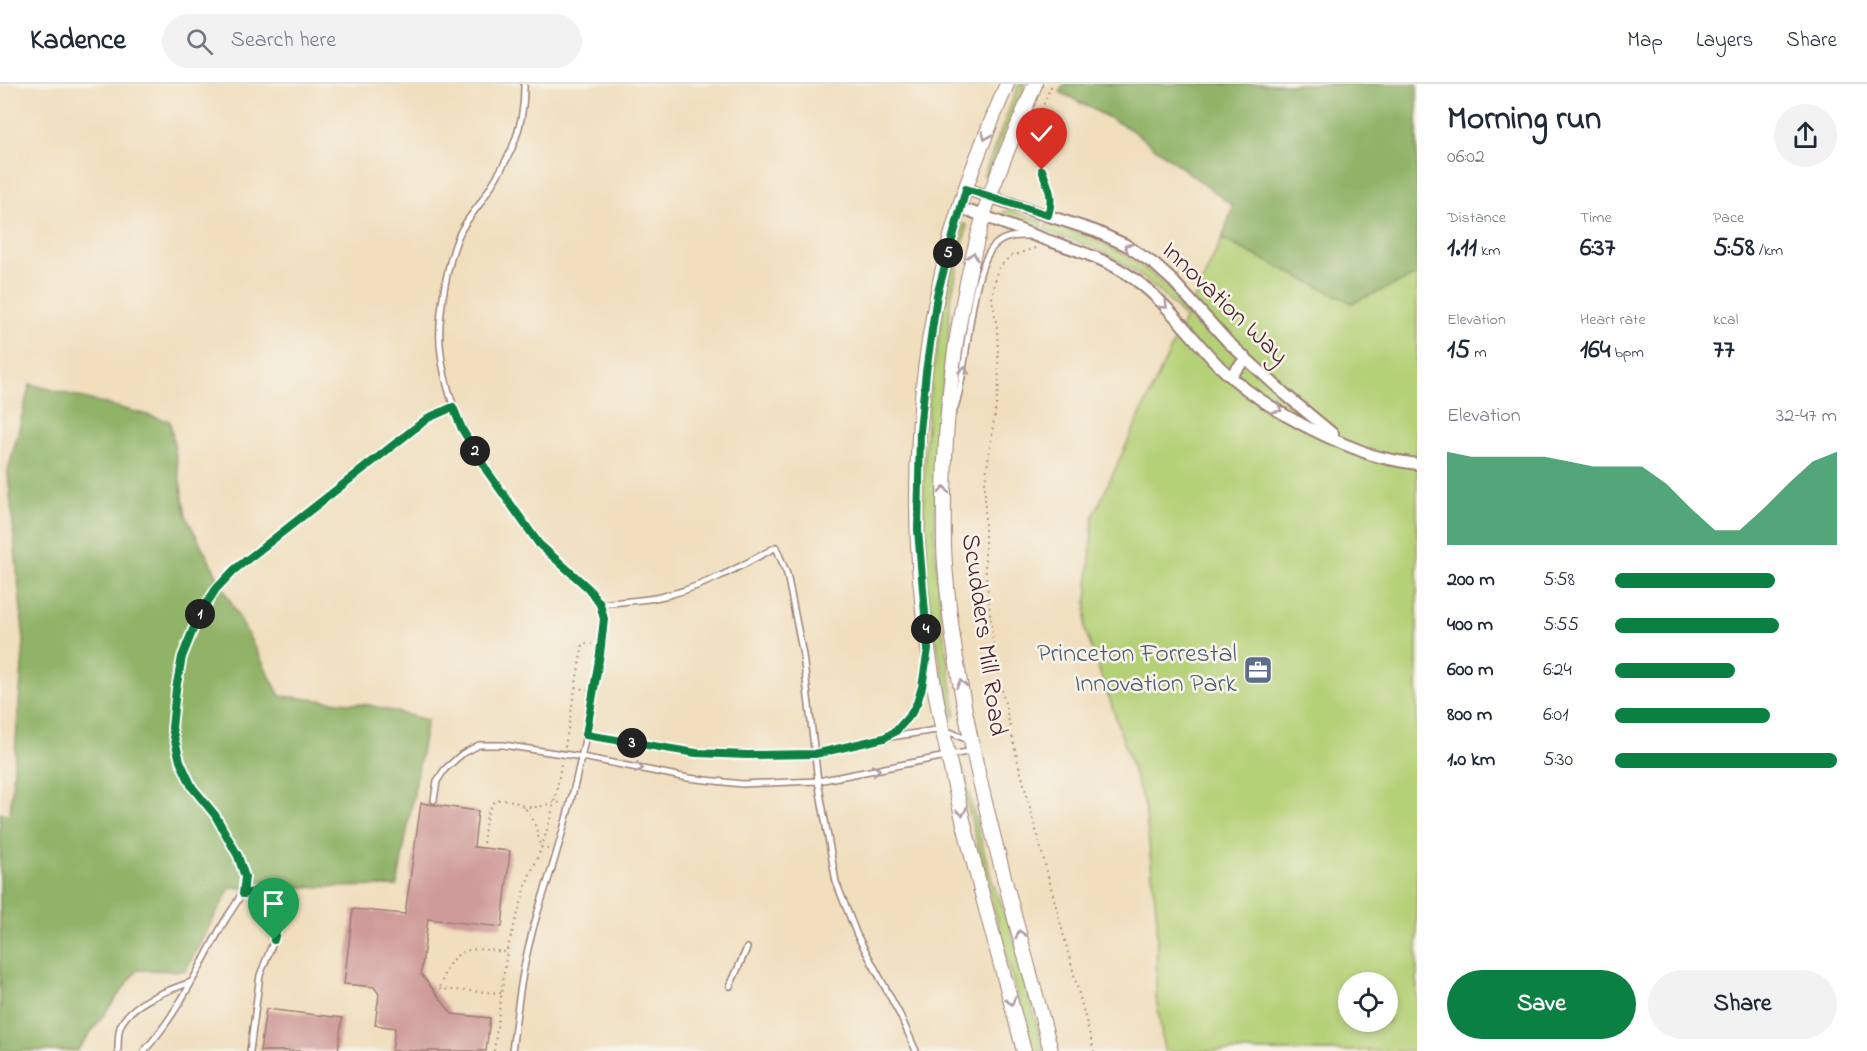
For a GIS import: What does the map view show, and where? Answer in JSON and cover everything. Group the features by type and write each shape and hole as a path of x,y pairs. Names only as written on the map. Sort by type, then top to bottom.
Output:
{"main road":[{"name":"Scudders Mill Road","path":"1007,84 959,208 937,295 920,431 918,530 928,649 948,755 1024,1051"},
{"name":"Scudders Mill Road","path":"1035,84 984,215 970,267 961,314 944,469 945,565 957,664 973,746 1004,874 1052,1051"}],"street":[{"name":"Innovation Way","path":"966,189 1095,231 1126,245 1154,264 1173,281 1228,342 1345,444"},
{"name":"Innovation Way","path":"959,208 984,215 1104,260 1154,294 1208,354 1230,376 1256,396 1306,426 1345,444 1382,458 1417,464"},
{"path":"1230,376 1246,359"}],"lane":[{"path":"512,1051 520,986 531,937 582,758 604,619 600,604 588,588 539,544 487,471 462,429 444,374 440,342 441,310 448,272 459,235 506,164 514,146 525,104 524,84"},
{"path":"947,426 960,391 985,258 996,244 1010,237 1041,238"},
{"path":"144,1051 173,1013 230,912 243,894 245,877 238,856 215,815 192,787 180,761 172,728 182,657 198,617 216,589 234,570 428,418 453,407"},
{"path":"600,604 656,598 725,574 776,547 788,574 802,655 818,781 836,882 857,935 900,1015 916,1051"},
{"path":"884,738 905,723 917,703 928,649"},
{"path":"586,735 696,753 815,754 884,738 943,729 973,746"},
{"path":"434,800 437,781 445,769 462,754 479,745 503,746 742,784 818,781 948,755 973,746"},
{"path":"243,894 262,891 274,898 278,924 260,975 250,1051"},
{"path":"730,986 747,948"},
{"path":"118,1051 120,1027 129,1014 145,1001 191,982"}],"path":[{"path":"1048,215 1051,193 1042,170 1040,136 1042,108 1052,84"},
{"path":"1041,238 1038,246 1011,256 1004,262 997,271 992,298 997,328 999,384 985,483 986,564 994,653 1010,729 1094,1051"},
{"path":"494,1051 507,952 529,876 555,802 583,643"},
{"path":"483,843 486,817 496,800 514,801 523,807 536,824 540,846"},
{"path":"523,807 539,807 555,802"},
{"path":"501,993 438,989 442,986 444,973 453,959 464,951 479,948 507,952"}],"green space":[{"path":"1019,84 1025,84 988,176 984,175"},
{"path":"1064,84 1417,84 1417,275 1352,303 1222,239 1233,206 1130,129 1060,92"},
{"path":"1008,210 1042,221 1040,230 1006,219 1003,217 1004,211"},
{"name":"Princeton Forrestal Innovation Park","path":"1048,222 1090,238 1125,255 1157,278 1189,309 1222,239 1352,303 1417,275 1417,1051 1164,1051 1156,997 1157,919 1145,807 1085,630 1093,517 1185,318 1165,297 1132,269 1088,246 1045,231"},
{"path":"963,224 967,225 950,301 936,467 935,538 941,619 956,715 951,716 927,591 923,510 930,390 948,280"},
{"path":"30,384 170,421 186,516 280,696 369,705 427,720 397,886 230,888 185,971 137,970 77,1051 0,1051 0,813 10,814 24,642 8,472"},
{"path":"962,768 991,878 1012,932 1044,1051 1031,1051 958,769"}],"building":[{"path":"421,803 478,811 474,847 510,851 502,927 428,919 421,974 452,1014 490,1018 486,1051 392,1051 395,1028 375,1025 379,994 374,987 344,984 353,909 405,914"},
{"path":"266,1009 342,1018 338,1051 260,1051"}],"place":[{"name":"Princeton Forrestal Innovation Park","path":"1258,670"}],"route":[{"path":"274,940 278,924 274,898 262,891 243,894 245,877 238,856 215,815 192,787 180,761 172,728 182,657 198,617 216,589 234,570 428,418 453,407 462,429 487,471 539,544 588,588 600,604 604,619 586,735 696,753 815,754 884,738 905,723 917,703 922,687 928,649 918,530 918,492 920,431 937,295 966,189 1048,215 1051,193 1042,170"}]}
